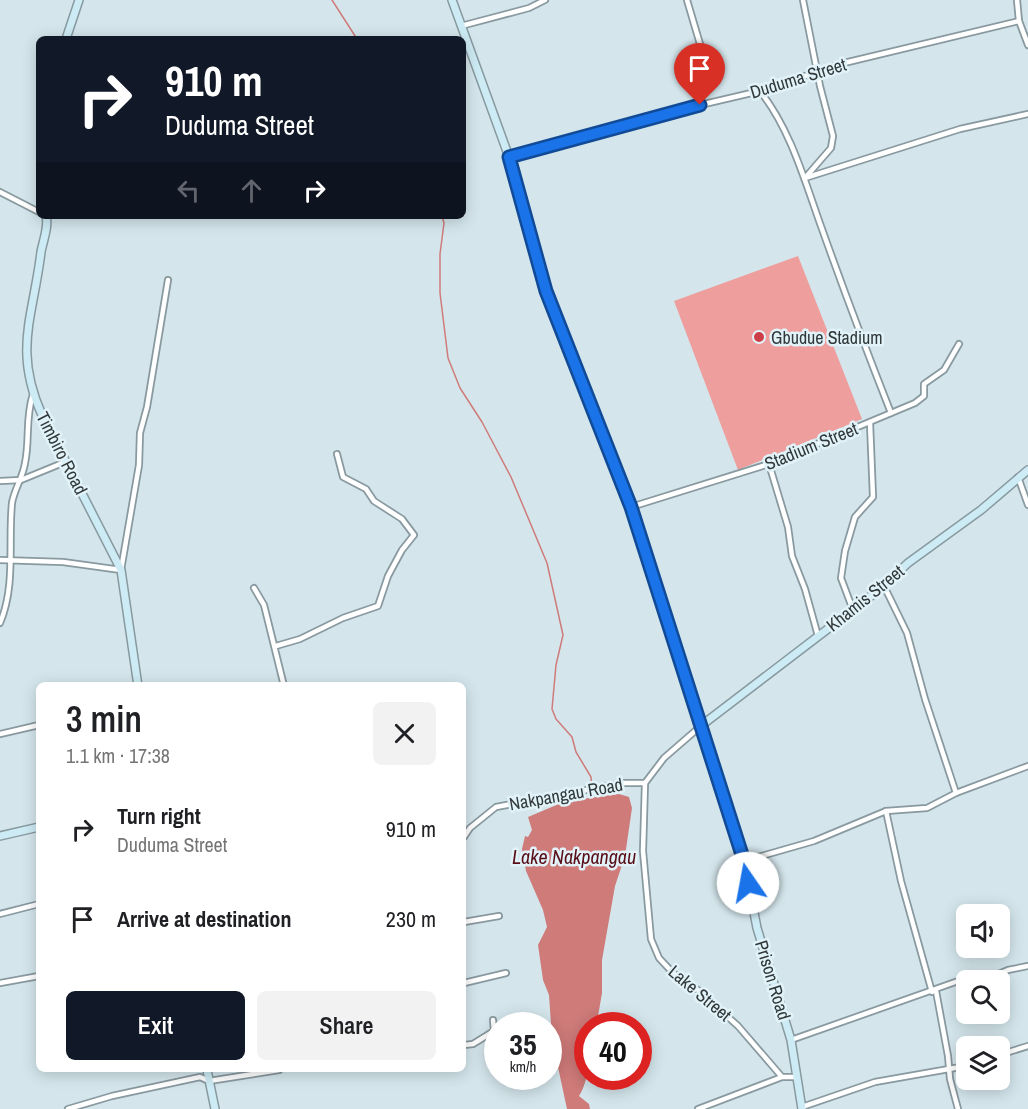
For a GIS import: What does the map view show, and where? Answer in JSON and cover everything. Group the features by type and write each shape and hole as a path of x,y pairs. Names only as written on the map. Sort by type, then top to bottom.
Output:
{"street":[{"path":"67,36 80,0"},
{"name":"Prison Road","path":"452,0 465,36"},
{"path":"461,26 529,8 544,0"},
{"path":"687,0 700,44 694,59 694,74 700,105"},
{"path":"803,0 833,136 831,148 805,178"},
{"path":"1017,0 1019,21 1028,45"},
{"name":"Duduma Street","path":"509,157 760,91 817,71 1019,21"},
{"name":"Prison Road","path":"466,40 509,157 546,291 631,507 702,725 744,861 757,928 791,1041 802,1108"},
{"path":"760,91 774,112 805,178 858,330 891,413"},
{"path":"805,178 960,129 1028,114"},
{"path":"0,192 36,210"},
{"name":"Timbiro Road","path":"46,219 38,276 25,341 33,394 121,570 137,682"},
{"path":"0,560 10,562 28,559 121,570 139,465 140,433 147,407 168,280"},
{"name":"Stadium Street","path":"631,507 769,464 920,400 924,396 924,384 944,370 959,344"},
{"path":"0,623 6,602 10,562 12,501 26,462 27,413 33,394"},
{"path":"853,610 841,578 845,551 855,517 873,497 870,423"},
{"path":"276,646 300,639 343,618 378,606 388,576 402,550 414,535 402,519 374,501 366,489 343,477 337,454"},
{"path":"0,481 21,480 65,462"},
{"path":"769,464 788,527 792,556 805,589 818,636"},
{"name":"Khamis Street","path":"702,725 884,586 908,563 981,510 1028,470"},
{"path":"1018,477 1028,505"},
{"path":"884,586 907,633 925,699 956,794"},
{"path":"254,588 264,605 283,682"},
{"path":"645,783 664,758 702,725"},
{"path":"0,734 36,726"},
{"path":"744,861 814,841 886,811 927,808 956,794 1027,768"},
{"name":"Nakpangau Road","path":"466,834 496,807 624,783 645,783"},
{"name":"Lake Street","path":"645,783 643,851 647,907 651,939 659,958 673,973 698,990 738,1026 782,1077"},
{"path":"886,811 901,881 934,991 958,1109"},
{"path":"0,836 36,828"},
{"path":"0,914 36,905"},
{"path":"466,922 499,916"},
{"path":"791,1041 966,978 989,978 1008,970 1028,966"},
{"path":"466,983 506,973"},
{"path":"0,983 36,977"},
{"path":"466,1045 473,1044 484,1037"},
{"path":"1010,1052 1028,1046"},
{"path":"802,1108 875,1082 956,1067"},
{"path":"207,1072 214,1109"},
{"path":"69,1109 112,1096 200,1077 209,1081 266,1072"},
{"path":"698,1109 782,1077 797,1077"}],"shaded area":[{"name":"Gbudue Stadium","path":"798,256 862,419 738,470 674,301"}],"water":[{"name":"Lake Nakpangau","path":"619,794 629,797 632,808 625,856 615,886 602,960 602,993 599,1012 574,1012 574,1090 582,1090 579,1096 589,1104 590,1109 567,1109 562,1086 562,1012 550,1012 549,995 543,980 538,945 547,927 543,910 526,871 522,849 525,836 528,837 532,830 528,817 566,801"}],"waterway":[{"path":"332,0 355,36"},
{"path":"443,219 440,293 448,358 460,388 482,422 511,477 547,563 563,635 556,665 552,709 556,719 572,737 576,752 591,777 592,788"}],"place":[{"name":"Gbudue Stadium","path":"759,337"}],"route":[{"path":"700,105 509,157 546,291 631,507 702,725 744,861 748,883"}]}
